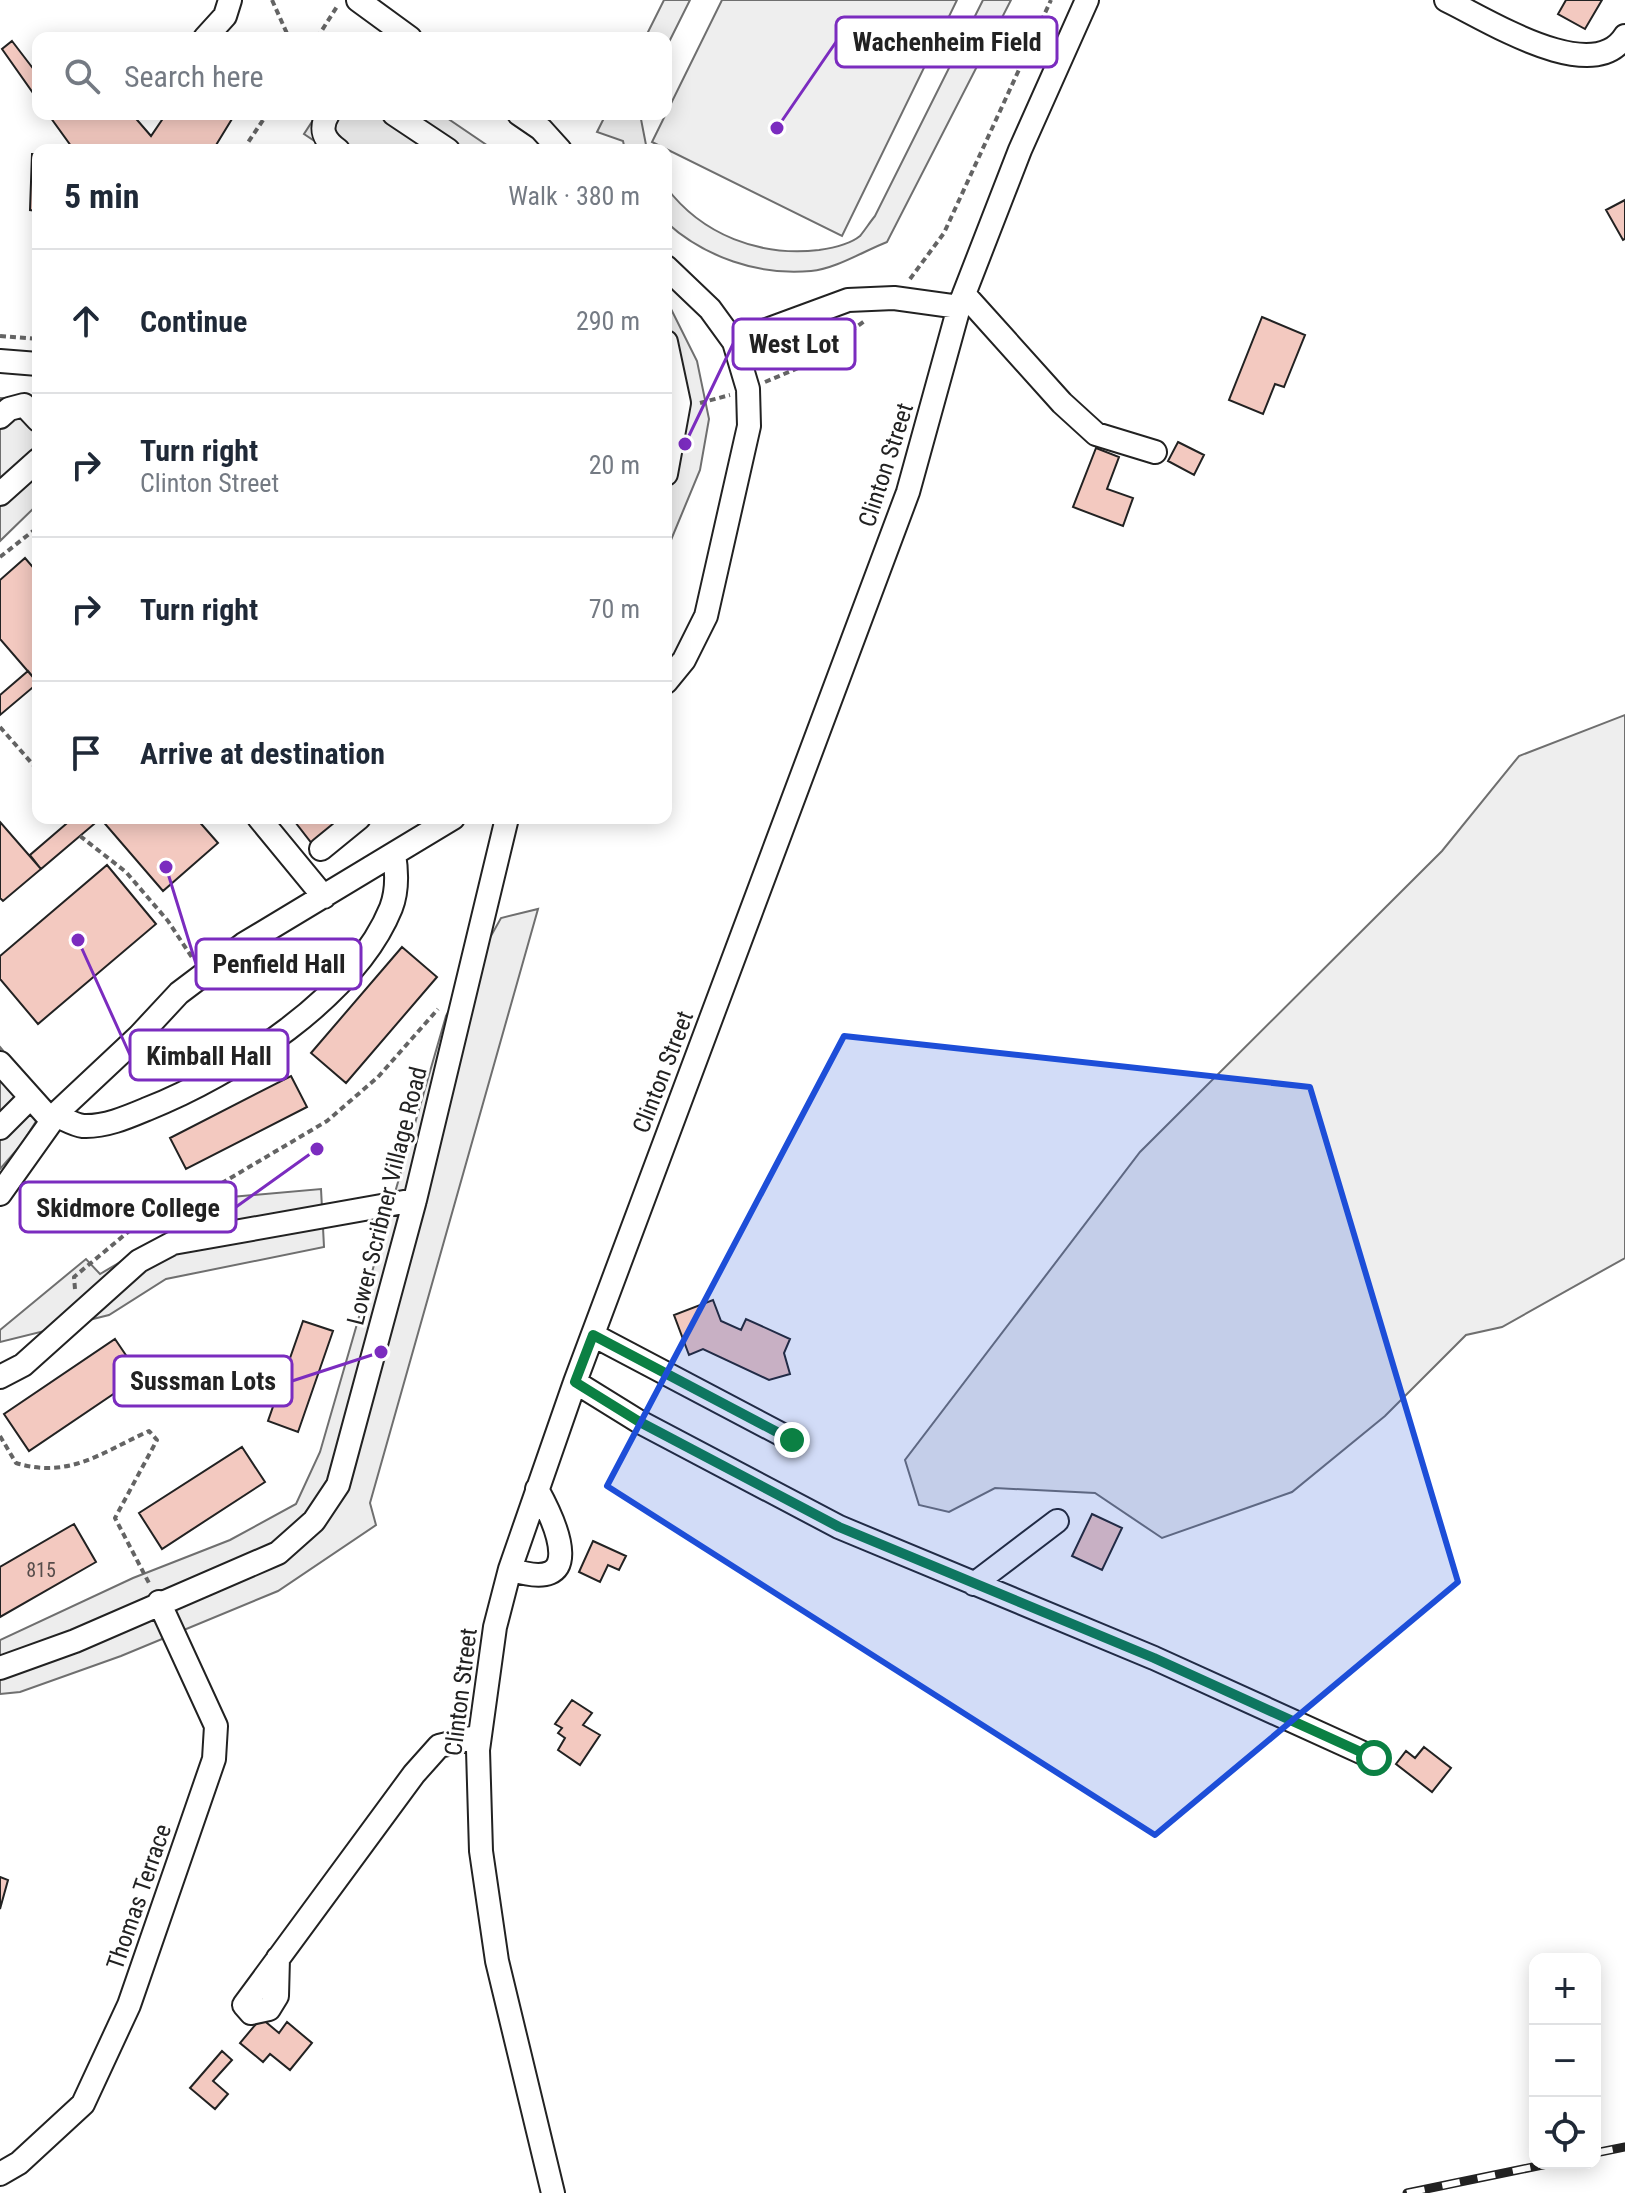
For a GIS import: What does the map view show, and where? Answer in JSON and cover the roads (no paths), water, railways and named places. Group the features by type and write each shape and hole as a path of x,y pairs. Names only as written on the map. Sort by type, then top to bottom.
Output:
{"street":[{"path":"210,32 225,16 230,0"},
{"path":"358,0 402,32"},
{"name":"Clinton Street","path":"553,2193 497,1961 481,1851 477,1792 480,1736 495,1627 510,1569 575,1382 908,492 961,301 1020,150 1087,0"},
{"path":"1446,0 1536,44 1587,58 1619,45 1625,36"},
{"path":"326,120 323,129 325,138 332,144"},
{"path":"403,120 439,144"},
{"path":"528,120 555,144"},
{"path":"672,273 710,309 734,342 748,389 749,426 706,616 684,660 672,675"},
{"path":"734,342 848,300 894,298 961,301 1096,434 1155,452"},
{"path":"0,361 32,364"},
{"path":"672,370 679,403 672,441"},
{"path":"0,417 9,409 24,405 32,414"},
{"path":"0,494 32,465"},
{"path":"264,824 324,897"},
{"path":"321,849 352,824"},
{"path":"0,1194 53,1117 93,1075 139,1036 179,993 244,944 443,824"},
{"name":"Lower Scribner Village Road","path":"0,1668 75,1641 278,1553 314,1521 338,1485 415,1200 506,824"},
{"path":"0,1063 30,1098 53,1117 81,1126 118,1120 193,1091 307,1013 339,984 391,908 398,877 394,854"},
{"path":"0,1128 30,1098"},
{"path":"0,1377 23,1365 139,1261 173,1243 415,1200"},
{"path":"593,1335 792,1440"},
{"path":"575,1382 638,1421 797,1506 974,1584 1154,1658 1374,1758"},
{"path":"510,1569 537,1579 550,1574 559,1558 561,1542 537,1489"},
{"path":"974,1584 1057,1521"},
{"name":"Thomas Terrace","path":"0,2174 19,2163 83,2104 129,2005 214,1759 216,1726 159,1602"},
{"path":"278,1958 439,1746 480,1736"}],"railway":[{"path":"1601,2152 1625,2147"},
{"path":"1407,2193 1529,2168"}],"place":[{"name":"Wachenheim Field","path":"777,128"},
{"name":"West Lot","path":"685,444"},
{"name":"Penfield Hall","path":"166,867"},
{"name":"Kimball Hall","path":"78,940"},
{"name":"Skidmore College","path":"317,1149"},
{"name":"Sussman Lots","path":"381,1352"}]}
